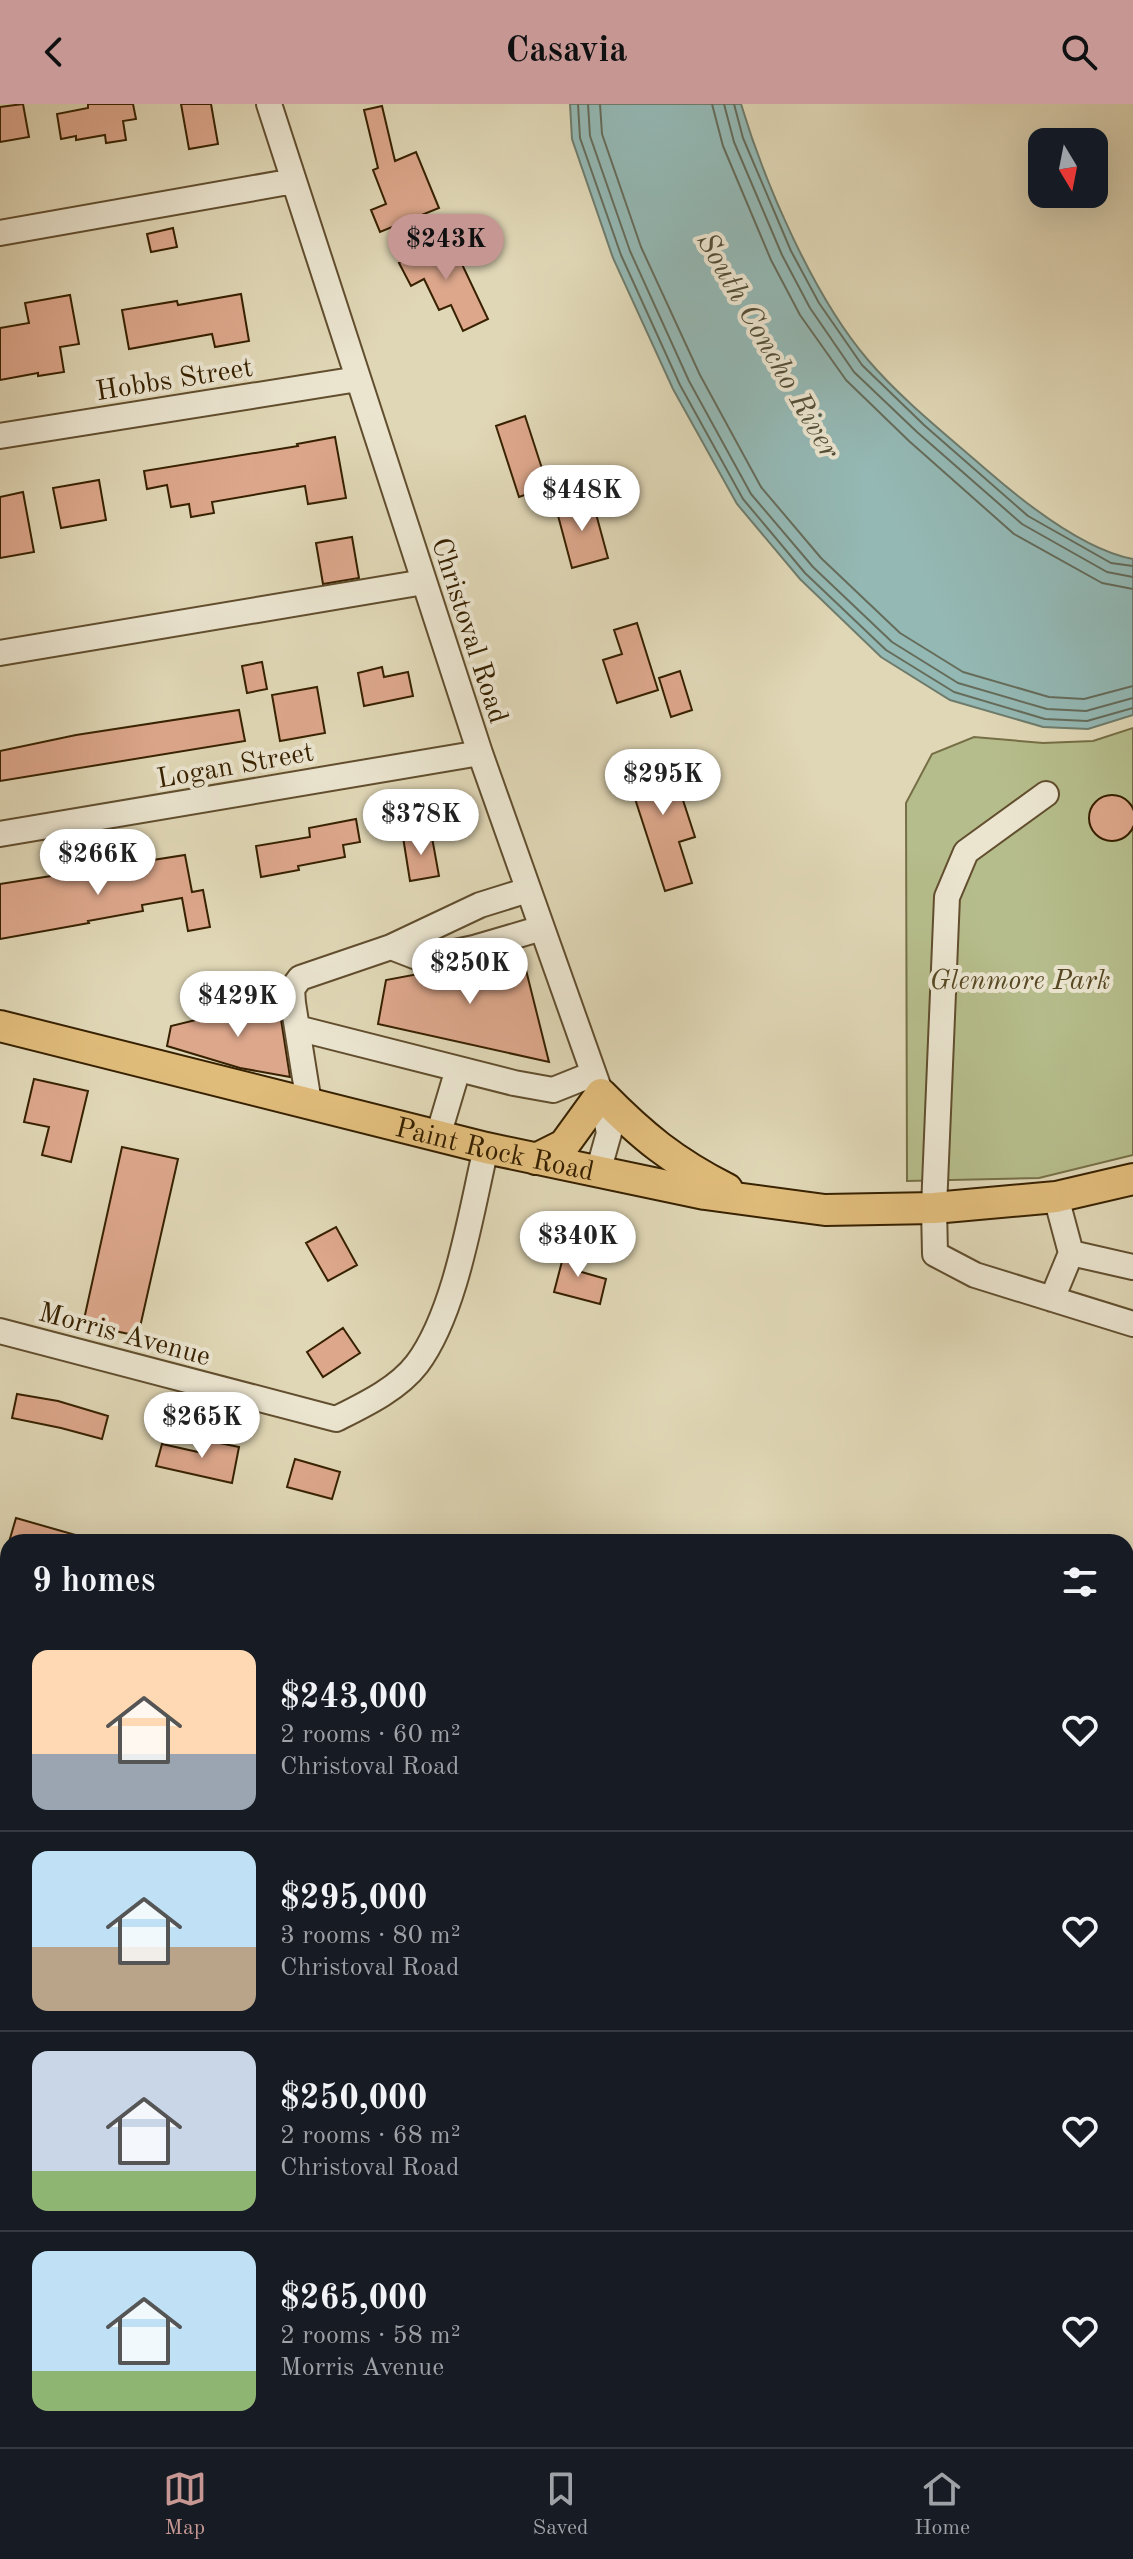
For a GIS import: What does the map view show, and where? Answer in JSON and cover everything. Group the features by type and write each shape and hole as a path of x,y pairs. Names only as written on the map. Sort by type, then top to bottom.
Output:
{"main road":[{"name":"Paint Rock Road","path":"0,1026 486,1148 705,1194 749,1200 825,1210 934,1208 1056,1197 1133,1179"},
{"path":"536,1159 564,1145 597,1084 642,1134 685,1167 749,1200"}],"street":[{"name":"Christoval Road","path":"269,104 480,753 597,1084 609,1133 598,1172"},
{"path":"0,233 294,181"},
{"name":"Hobbs Street","path":"0,436 358,379"},
{"path":"0,653 424,582"},
{"name":"Logan Street","path":"0,834 480,753"},
{"path":"1046,794 966,852 947,897 934,1208 935,1254 975,1275 1133,1324"},
{"path":"309,1103 292,989 300,978 391,947 480,905 528,890"},
{"path":"391,947 422,959 542,928"},
{"path":"297,1028 553,1090 597,1084"},
{"path":"438,1136 458,1069"},
{"name":"Morris Avenue","path":"0,1331 336,1419 376,1400 417,1365 447,1310 486,1148"},
{"path":"1052,1299 1071,1253 1056,1197"},
{"path":"1071,1253 1133,1267"}],"green space":[{"name":"Glenmore Park","path":"1133,728 1133,1155 1039,1178 907,1181 906,803 932,754 974,737 1043,743 1093,741"}],"water":[{"name":"South Concho River","path":"570,104 741,104 763,169 793,238 829,305 868,360 926,418 1038,511 1095,546 1133,559 1133,715 1088,729 1043,727 950,700 881,657 800,579 737,504 673,389 613,258 572,139"}],"building":[{"path":"23,104 29,137 0,142 0,107"},
{"path":"88,104 133,104 136,119 123,121 126,140 106,143 105,135 61,139 57,114 88,108"},
{"path":"181,104 211,104 218,144 189,149"},
{"path":"382,106 395,161 416,152 439,208 380,232 371,210 386,204 373,170 378,168 364,110"},
{"path":"173,228 177,247 151,252 147,234"},
{"path":"450,239 488,319 463,331 451,305 439,310 424,279 411,286 399,263"},
{"path":"241,294 249,341 215,347 212,334 129,349 122,310 177,301 178,305"},
{"path":"70,295 79,344 60,347 64,372 0,380 0,328 29,323 25,303"},
{"path":"525,416 548,487 519,497 496,426"},
{"path":"335,437 346,498 308,504 305,486 212,502 214,513 191,517 189,504 171,507 167,485 147,489 144,471"},
{"path":"99,480 106,520 61,528 53,488"},
{"path":"23,492 34,552 0,558 0,497"},
{"path":"592,499 608,558 572,568 556,508"},
{"path":"352,537 359,578 323,584 316,543"},
{"path":"637,623 658,690 617,703 603,660 622,654 614,630"},
{"path":"262,662 267,689 247,693 242,666"},
{"path":"382,667 384,677 408,672 413,696 364,706 358,673"},
{"path":"680,671 692,710 671,717 659,678"},
{"path":"317,687 325,733 280,741 272,695"},
{"path":"239,710 245,741 0,781 0,751 76,735"},
{"path":"668,754 695,837 679,842 692,883 665,891 625,768"},
{"path":"1103,797 1121,797 1133,809 1133,827 1121,839 1103,839 1091,827 1091,809"},
{"path":"356,819 360,842 343,845 345,857 261,877 256,846 310,837 309,828"},
{"path":"431,832 439,876 410,881 403,837"},
{"path":"185,855 192,892 203,890 210,927 188,931 182,898 142,905 143,911 0,939 0,884"},
{"path":"521,950 549,1062 378,1024 386,980 477,963"},
{"path":"278,1000 290,1077 240,1068 167,1046 171,1026"},
{"path":"34,1079 88,1091 71,1162 42,1155 49,1127 24,1122"},
{"path":"122,1147 178,1159 138,1336 83,1324"},
{"path":"336,1227 357,1265 328,1281 306,1243"},
{"path":"566,1246 583,1250 578,1271 606,1279 600,1304 554,1292"},
{"path":"343,1328 360,1353 323,1377 307,1352"},
{"path":"17,1394 58,1401 108,1416 102,1439 12,1418"},
{"path":"200,1439 239,1447 232,1483 156,1466 162,1444 198,1452"},
{"path":"295,1459 340,1472 332,1499 287,1487"},
{"path":"16,1518 72,1534 11,1534"}]}
